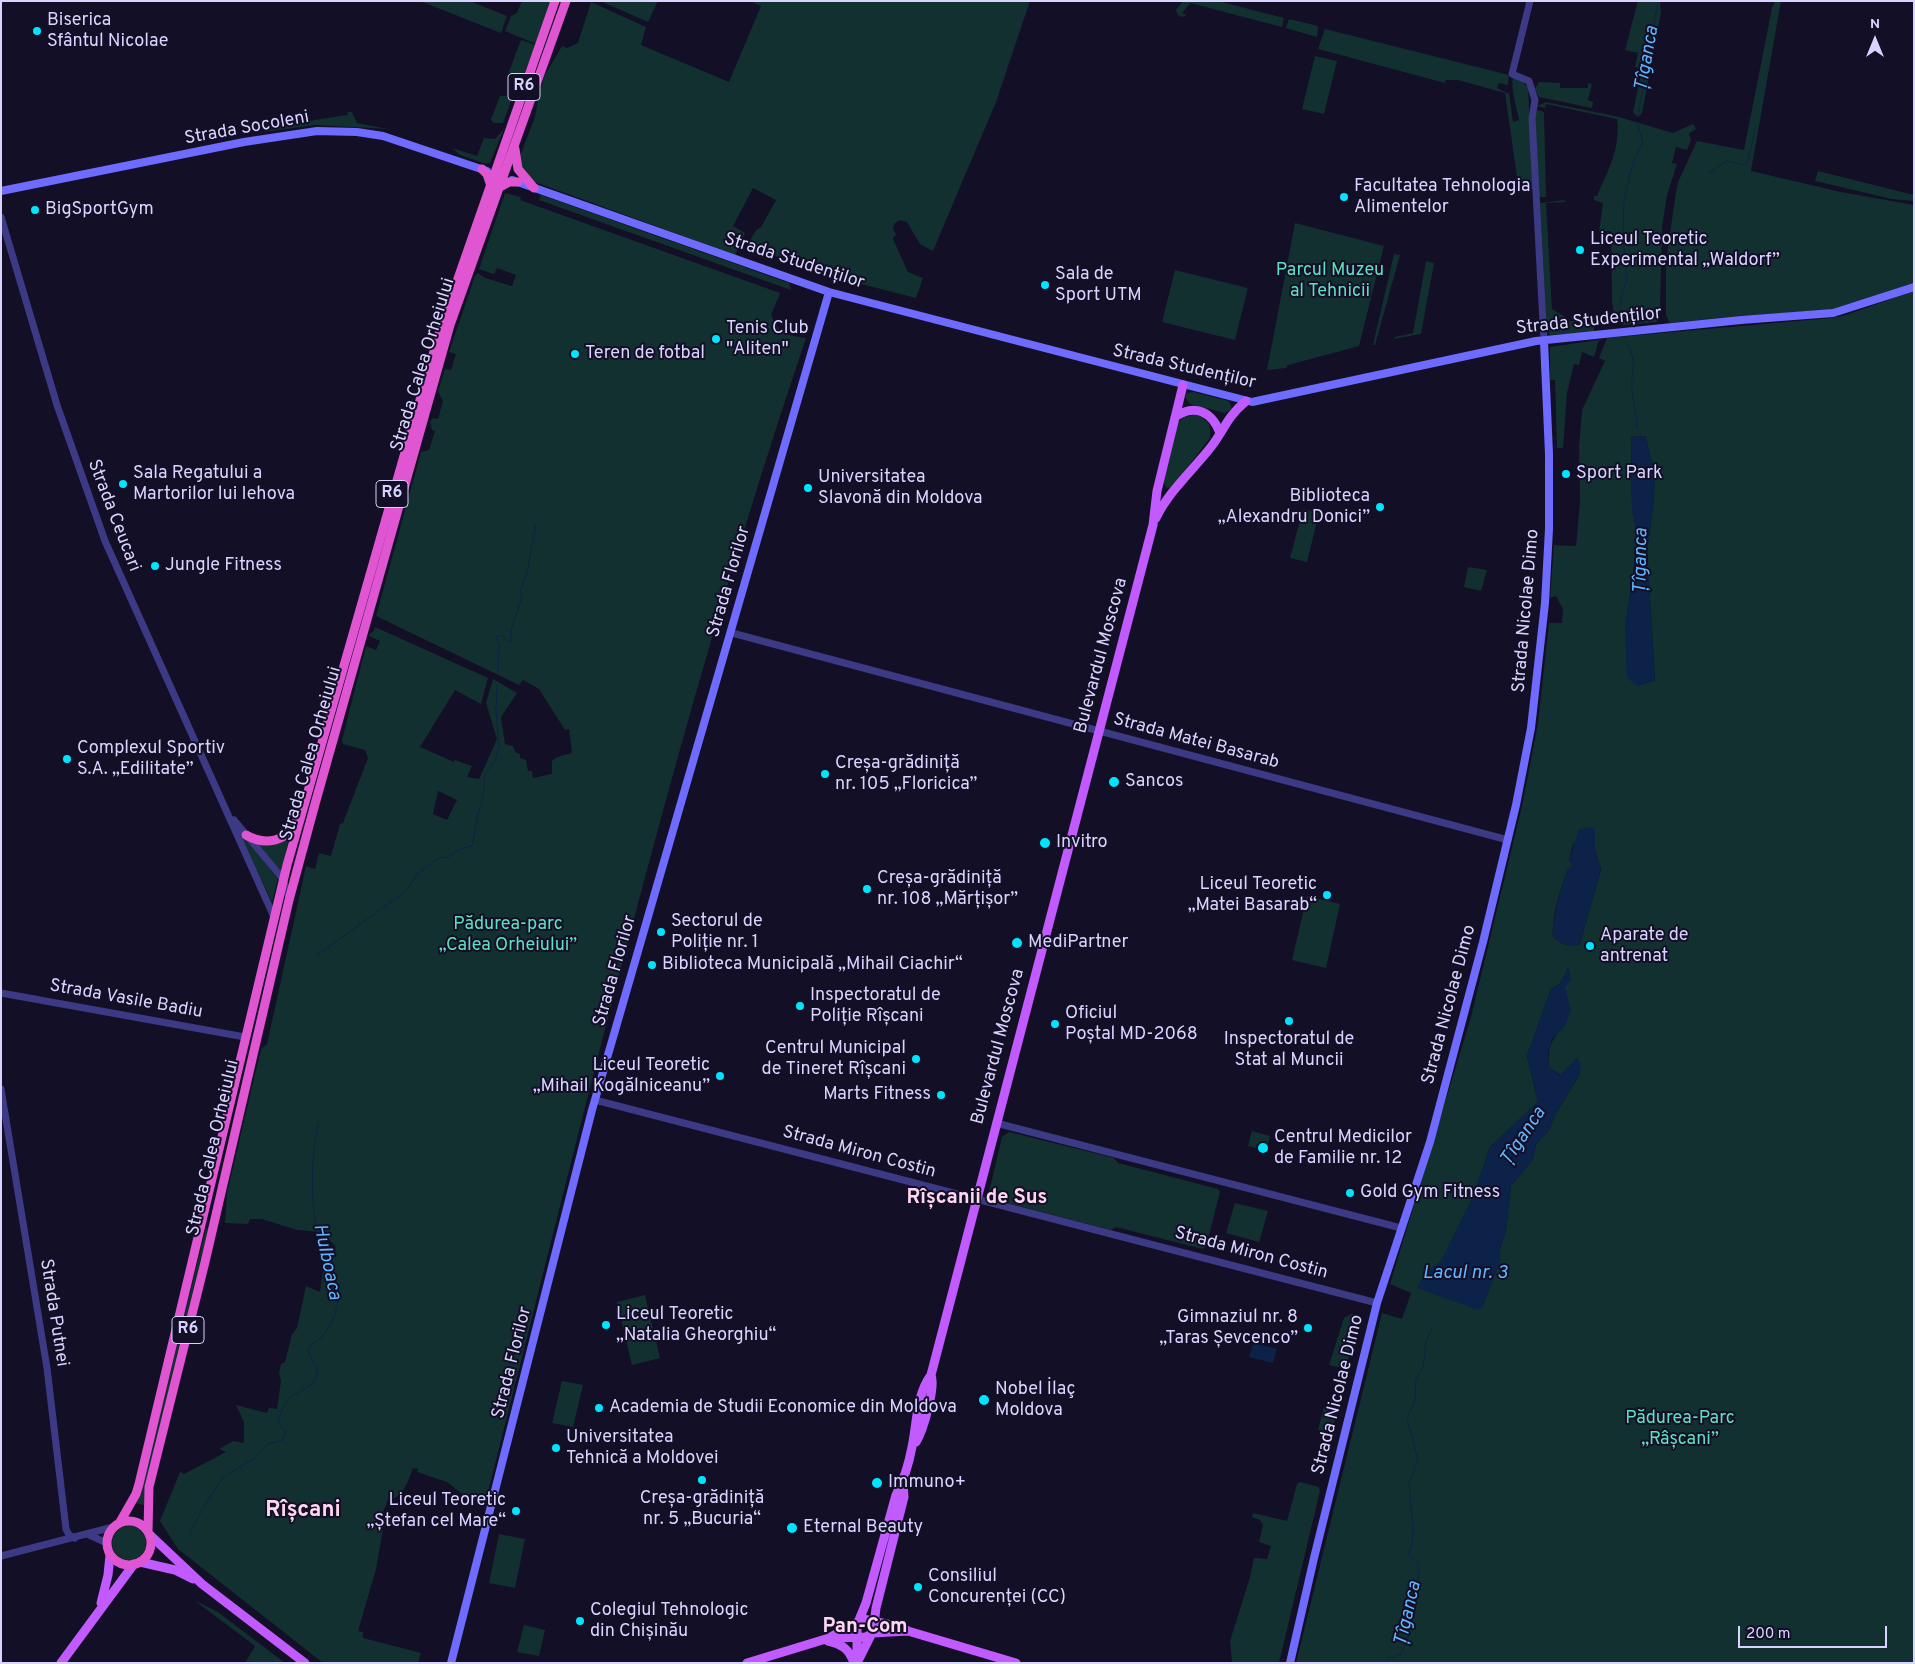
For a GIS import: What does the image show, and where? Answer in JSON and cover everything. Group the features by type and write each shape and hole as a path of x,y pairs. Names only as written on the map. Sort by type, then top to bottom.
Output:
{"highway":[{"path":"555,2 565,4"},
{"name":"Strada Calea Orheiului","path":"149,1533 149,1487 205,1262 289,900 308,804 410,428 440,330 555,2"},
{"name":"Strada Calea Orheiului","path":"116,1525 136,1494 140,1484 283,879 308,804 450,325 565,4"},
{"path":"516,141 517,167 534,188"},
{"path":"482,170 487,174 490,183"},
{"path":"500,187 509,182 518,182"},
{"path":"410,428 420,430"},
{"path":"246,835 263,842 282,837 293,829 308,804"},
{"path":"225,1128 235,1130"},
{"path":"116,1525 136,1521 149,1533"},
{"name":"R6","path":"107,1543 116,1525"},
{"name":"R6","path":"137,1563 151,1547 149,1533"},
{"path":"107,1543 110,1555 121,1563 137,1563"}],"main road":[{"name":"Strada Socoleni","path":"1,191 244,142 317,131 356,132 388,137 494,174"},
{"name":"Strada Studenților","path":"494,174 829,292 1246,401 1265,400 1510,346 1741,320 1824,315 1852,308 1914,287"},
{"name":"Strada Florilor","path":"451,1663 595,1100 732,633 829,292"},
{"name":"Strada Nicolae Dimo","path":"1290,1663 1377,1303 1430,1142 1508,840 1531,728 1545,603 1549,494 1544,341"},
{"name":"Bulevardul Moscova","path":"858,1622 866,1603 896,1495 903,1481 913,1444 920,1402 926,1382 931,1375 1153,525 1160,483 1183,385"},
{"name":"Bulevardul Moscova","path":"1153,525 1161,508 1211,447 1228,419 1246,401"},
{"path":"1176,417 1189,410 1204,412 1214,420 1220,433"},
{"path":"1160,483 1165,490 1174,491"},
{"name":"Bulevardul Moscova","path":"856,1663 876,1608 904,1497 903,1481"},
{"path":"149,1533 202,1584 305,1663"},
{"path":"98,1611 106,1585 110,1555"},
{"path":"61,1663 98,1611 137,1563 175,1570 202,1584"},
{"path":"876,1608 882,1617 904,1629 1016,1663"},
{"path":"825,1639 864,1619 868,1630 856,1663"},
{"path":"747,1663 825,1639 868,1630 904,1629"},
{"path":"825,1639 843,1646 856,1663"}],"street":[{"path":"1530,1 1512,74 1525,78 1533,89 1535,100 1532,118 1544,341"},
{"name":"Strada Ceucari","path":"1,217 57,405 95,516 138,618 229,814 274,917"},
{"name":"Strada Matei Basarab","path":"732,633 1508,840"},
{"name":"Strada Ceucari","path":"229,814 283,879 288,890 289,900"},
{"name":"Strada Vasile Badiu","path":"1,993 245,1037"},
{"name":"Strada Putnei","path":"1,1089 47,1368 66,1529 69,1535 75,1538"},
{"name":"Strada Miron Costin","path":"595,1100 1377,1303"},
{"path":"996,1123 1401,1228"},
{"path":"1,1556 89,1535 116,1525"},
{"path":"89,1535 107,1543"}],"green space":[{"path":"420,1 470,1 507,16 501,33"},
{"path":"522,1 552,1 536,44 505,31 511,16 517,13"},
{"path":"600,1 658,1 648,22"},
{"path":"750,1 1030,1 996,102 933,251 920,244 907,222 900,220 895,223 893,228 896,235 893,239 908,272 923,278 916,298 834,277 747,246 756,230 761,227 776,200 753,188 733,226 745,233 735,255 535,182 527,178 520,169 520,156 535,117 545,75 562,46 567,48 578,43 591,2 646,27 641,45 729,82 761,6"},
{"path":"1183,1 1218,1 1284,18 1282,27 1190,3 1182,13 1187,15 1182,17 1178,15 1176,10"},
{"path":"1638,1 1660,1 1661,13 1642,113 1638,117 1633,112 1642,69 1635,67 1638,53 1625,50"},
{"path":"1775,1 1781,1 1751,171 1841,192 1914,205 1914,283 1829,310 1737,316 1670,323 1666,316 1666,261 1678,182 1697,141 1744,150 1772,8"},
{"path":"1289,19 1318,26 1317,37 1286,28"},
{"path":"1325,29 1509,75 1508,85 1499,83 1497,88 1509,94 1513,122 1519,120 1513,93 1513,77 1522,80 1528,88 1533,189 1524,188 1525,185 1517,177 1505,93 1458,80 1446,80 1445,83 1318,49"},
{"path":"521,40 536,45 521,81 515,81 507,77"},
{"path":"1315,56 1337,61 1324,114 1302,109"},
{"path":"1539,82 1560,83 1560,88 1588,88 1588,83 1592,84 1588,100 1593,102 1592,108 1539,97 1535,89"},
{"path":"500,96 509,96 511,101 503,123 494,123 491,120"},
{"path":"1546,102 1619,117 1673,133 1693,124 1696,129 1689,133 1691,140 1687,150 1676,147 1672,163 1677,164 1667,195 1662,227 1660,312 1657,322 1624,325 1615,321 1612,301 1611,231 1599,231 1603,203 1594,200 1594,196 1597,196 1613,159 1618,130 1617,119 1546,104 1545,108 1537,106"},
{"path":"1537,110 1544,112 1546,197 1538,197 1534,113"},
{"path":"348,112 352,112 357,123 388,129 315,125 264,132 263,128 347,115"},
{"path":"504,129 490,163 486,164 460,155 452,148 477,156 484,138 495,139"},
{"path":"1818,171 1914,195 1914,201 1892,199 1815,181"},
{"name":"Pădurea-parc „Calea Orheiului”","path":"505,193 521,197 520,200 780,293 771,315 774,322 784,333 806,338 759,481 674,771 597,1062 486,1500 470,1500 447,1482 417,1472 418,1469 413,1468 405,1488 398,1496 388,1499 382,1515 380,1529 383,1530 376,1569 358,1631 363,1632 363,1638 421,1653 418,1663 323,1663 178,1549 160,1521 180,1472 184,1474 226,1452 219,1449 233,1441 244,1443 244,1422 236,1405 267,1413 269,1408 277,1409 281,1381 279,1373 281,1364 285,1362 292,1334 297,1328 306,1286 320,1292 324,1263 336,1247 322,1232 297,1230 262,1219 250,1219 248,1224 225,1223 227,1193 261,1049 267,1044 306,866 315,869 319,853 331,856 340,824 343,823 368,758 365,750 343,744 342,740 366,646 376,650 380,641 369,636 370,633 373,632 375,627 488,678 481,704 455,690 420,747 454,762 455,760 472,766 467,777 479,779 497,739 486,703 493,679 517,693 501,717 505,744 513,746 515,752 520,754 520,758 526,760 528,771 532,771 533,778 552,774 552,761 557,757 572,753 569,729 565,730 539,689 523,680 519,685 376,616 421,452 429,450 435,431 432,430 430,422 433,418 438,419 443,401 438,391 445,369 451,370 456,354 449,352 475,276 478,273 485,278 512,286 516,275 497,268 494,274 479,269","holes":["438,791 457,800 447,820 433,814"]},
{"path":"541,195 789,283 791,290 539,200"},
{"path":"1565,200 1565,202 1546,203 1552,309 1564,316 1565,321 1601,321 1594,326 1594,332 1550,335 1547,331 1540,203"},
{"name":"Parcul Muzeu al Tehnicii","path":"1295,223 1384,246 1359,346 1288,365 1286,368 1267,370"},
{"path":"1394,254 1400,255 1375,345 1373,345"},
{"path":"1426,261 1434,263 1421,334 1393,339 1413,333"},
{"path":"1175,270 1248,288 1235,340 1162,322"},
{"name":"Pădurea-Parc „Râșcani”","path":"1914,291 1914,1663 1296,1663 1382,1313 1402,1319 1411,1293 1390,1284 1471,1017 1522,806 1538,724 1549,623 1562,623 1563,609 1556,596 1550,598 1554,545 1576,546 1580,502 1579,447 1582,410 1605,361 1599,358 1607,338 1843,316","holes":["1645,436 1655,473 1653,509 1647,550 1655,680 1638,686 1625,628 1638,539 1632,509 1631,437","1595,830 1595,850 1601,869 1580,944 1572,945 1562,943 1556,939 1553,936 1553,929 1561,888 1573,865 1569,860 1573,844","1568,968 1571,980 1565,986 1565,1025 1556,1035 1549,1049 1549,1068 1561,1075 1577,1058 1580,1074 1555,1115 1549,1130 1536,1144 1533,1159 1511,1186 1506,1231 1500,1249 1499,1265 1426,1272 1441,1262 1473,1197 1490,1147 1538,1102 1527,1056 1551,989 1560,984"]},
{"path":"1599,340 1594,357 1582,352 1579,365 1574,364 1567,393 1563,448 1557,448 1555,380 1550,380 1550,347"},
{"path":"1193,392 1229,401 1232,409 1225,413 1190,404 1185,397 1187,393"},
{"path":"1194,414 1205,419 1209,425 1210,438 1172,487 1167,488 1163,482 1178,423 1182,418"},
{"path":"1303,509 1319,513 1307,562 1290,558"},
{"path":"1468,567 1487,570 1481,591 1464,587"},
{"path":"235,825 278,879 272,902"},
{"path":"290,834 281,871 256,842"},
{"path":"1307,896 1340,904 1326,968 1292,960"},
{"path":"1252,1131 1270,1136 1266,1151 1248,1146"},
{"path":"1009,1132 1114,1158 1118,1163 1218,1189 1220,1192 1206,1247 1203,1249 1116,1227 1111,1230 992,1199 989,1192 1002,1137"},
{"path":"1235,1203 1268,1211 1259,1242 1226,1233"},
{"path":"206,1228 208,1229 145,1486 144,1505 136,1503 140,1494"},
{"path":"645,1295 660,1358 632,1365 617,1302"},
{"path":"1352,1314 1359,1315 1346,1369 1329,1365 1344,1318"},
{"path":"562,1381 583,1385 573,1427 552,1423"},
{"path":"1324,1407 1337,1411 1331,1433 1318,1430"},
{"path":"1300,1482 1319,1487 1320,1491 1279,1663 1232,1663 1230,1641 1254,1558 1267,1559 1271,1546 1259,1542 1263,1525 1260,1520 1252,1517 1253,1513 1287,1521 1297,1484"},
{"path":"129,1526 136,1527 141,1531 145,1536 145,1550 141,1555 136,1559 129,1560 122,1559 117,1555 113,1550 112,1543 113,1536 117,1531 122,1527"},
{"path":"499,1534 525,1539 515,1588 489,1583"},
{"path":"194,1600 218,1612 285,1663 245,1663 255,1646"},
{"path":"524,1625 545,1630 539,1656 517,1652"}],"water":[{"path":"1645,436 1655,473 1653,509 1647,550 1655,680 1638,686 1627,678 1625,628 1638,539 1632,509 1631,437"},
{"path":"1592,827 1595,830 1595,850 1601,869 1580,944 1565,944 1553,936 1553,925 1558,900 1567,870 1573,865 1569,860 1579,829"},
{"name":"Lacul nr. 3","path":"1568,968 1571,980 1565,987 1571,1010 1565,1025 1552,1039 1548,1053 1549,1068 1560,1075 1577,1058 1581,1065 1580,1074 1555,1115 1549,1130 1536,1144 1533,1159 1511,1186 1506,1231 1500,1249 1499,1265 1483,1306 1478,1310 1417,1288 1426,1272 1441,1261 1473,1197 1490,1147 1538,1102 1527,1056 1551,989 1560,984"},
{"path":"1253,1343 1277,1349 1273,1363 1249,1357"}],"waterway":[{"name":"Țîganca","path":"1638,116 1658,1"},
{"name":"Țîganca","path":"1623,323 1620,302 1627,279 1623,237 1624,200 1633,163 1643,142 1637,122"},
{"path":"1709,173 1727,161 1745,165 1748,160 1756,126"},
{"name":"Țîganca","path":"1627,344 1633,357 1632,389 1637,428"},
{"path":"498,672 499,645 496,637 502,635 511,642 511,630 522,597 520,592 527,573 536,524"},
{"path":"316,956 406,891 418,873 441,857 447,858 460,849 472,846 483,797 485,774 495,761 499,746 496,712 497,685"},
{"name":"Hulboaca","path":"190,1533 223,1477 254,1459 267,1444 283,1440 286,1432 278,1423 284,1406 289,1398 311,1385 316,1378 317,1370 309,1355 308,1348 323,1336 334,1317 337,1305 336,1287 320,1244 315,1222 313,1165 318,1124"},
{"name":"Țîganca","path":"1387,1661 1388,1657 1392,1658 1401,1654 1409,1635 1412,1613 1410,1591 1417,1582 1419,1572 1418,1564 1408,1554 1412,1546 1413,1529 1409,1484 1418,1460 1407,1419 1415,1400 1416,1379 1423,1366 1426,1343 1432,1327"}],"place":[{"name":"Biserica Sfântul Nicolae","path":"37,31"},
{"name":"Facultatea Tehnologia Alimentelor","path":"1344,197"},
{"name":"BigSportGym","path":"35,210"},
{"name":"Liceul Teoretic Experimental „Waldorf”","path":"1580,250"},
{"name":"Sala de Sport UTM","path":"1045,285"},
{"name":"Tenis Club \"Aliten\"","path":"716,339"},
{"name":"Teren de fotbal","path":"575,354"},
{"name":"Sport Park","path":"1566,474"},
{"name":"Sala Regatului a Martorilor lui Iehova","path":"123,484"},
{"name":"Universitatea Slavonă din Moldova","path":"808,488"},
{"name":"Biblioteca „Alexandru Donici”","path":"1380,507"},
{"name":"Jungle Fitness","path":"155,566"},
{"name":"Complexul Sportiv S.A. „Edilitate”","path":"67,759"},
{"name":"Creșa-grădiniță nr. 105 „Floricica”","path":"825,774"},
{"name":"Sancos","path":"1114,782"},
{"name":"Invitro","path":"1045,843"},
{"name":"Creșa-grădiniță nr. 108 „Mărțișor”","path":"867,889"},
{"name":"Liceul Teoretic „Matei Basarab“","path":"1327,895"},
{"name":"Sectorul de Poliție nr. 1","path":"661,932"},
{"name":"MediPartner","path":"1017,943"},
{"name":"Aparate de antrenat","path":"1590,946"},
{"name":"Biblioteca Municipală „Mihail Ciachir“","path":"652,965"},
{"name":"Inspectoratul de Poliție Rîșcani","path":"800,1006"},
{"name":"Inspectoratul de Stat al Muncii","path":"1289,1021"},
{"name":"Oficiul Poștal MD-2068","path":"1055,1024"},
{"name":"Centrul Municipal de Tineret Rîșcani","path":"916,1059"},
{"name":"Liceul Teoretic „Mihail Kogălniceanu”","path":"720,1076"},
{"name":"Marts Fitness","path":"941,1095"},
{"name":"Centrul Medicilor de Familie nr. 12","path":"1263,1148"},
{"name":"Gold Gym Fitness","path":"1350,1193"},
{"name":"Liceul Teoretic „Natalia Gheorghiu“","path":"606,1325"},
{"name":"Gimnaziul nr. 8 „Taras Șevcenco”","path":"1308,1328"},
{"name":"Nobel İlaç Moldova","path":"984,1400"},
{"name":"Academia de Studii Economice din Moldova","path":"599,1408"},
{"name":"Universitatea Tehnică a Moldovei","path":"556,1448"},
{"name":"Creșa-grădiniță nr. 5 „Bucuria“","path":"702,1480"},
{"name":"Immuno+","path":"877,1483"},
{"name":"Liceul Teoretic „Ștefan cel Mare“","path":"516,1511"},
{"name":"Eternal Beauty","path":"792,1528"},
{"name":"Consiliul Concurenței (СС)","path":"918,1587"},
{"name":"Colegiul Tehnologic din Chișinău","path":"580,1621"}],"district":[{"name":"Rîșcanii de Sus","path":"977,1199"},
{"name":"Rîșcani","path":"303,1512"},
{"name":"Pan-Com","path":"865,1628"}]}
